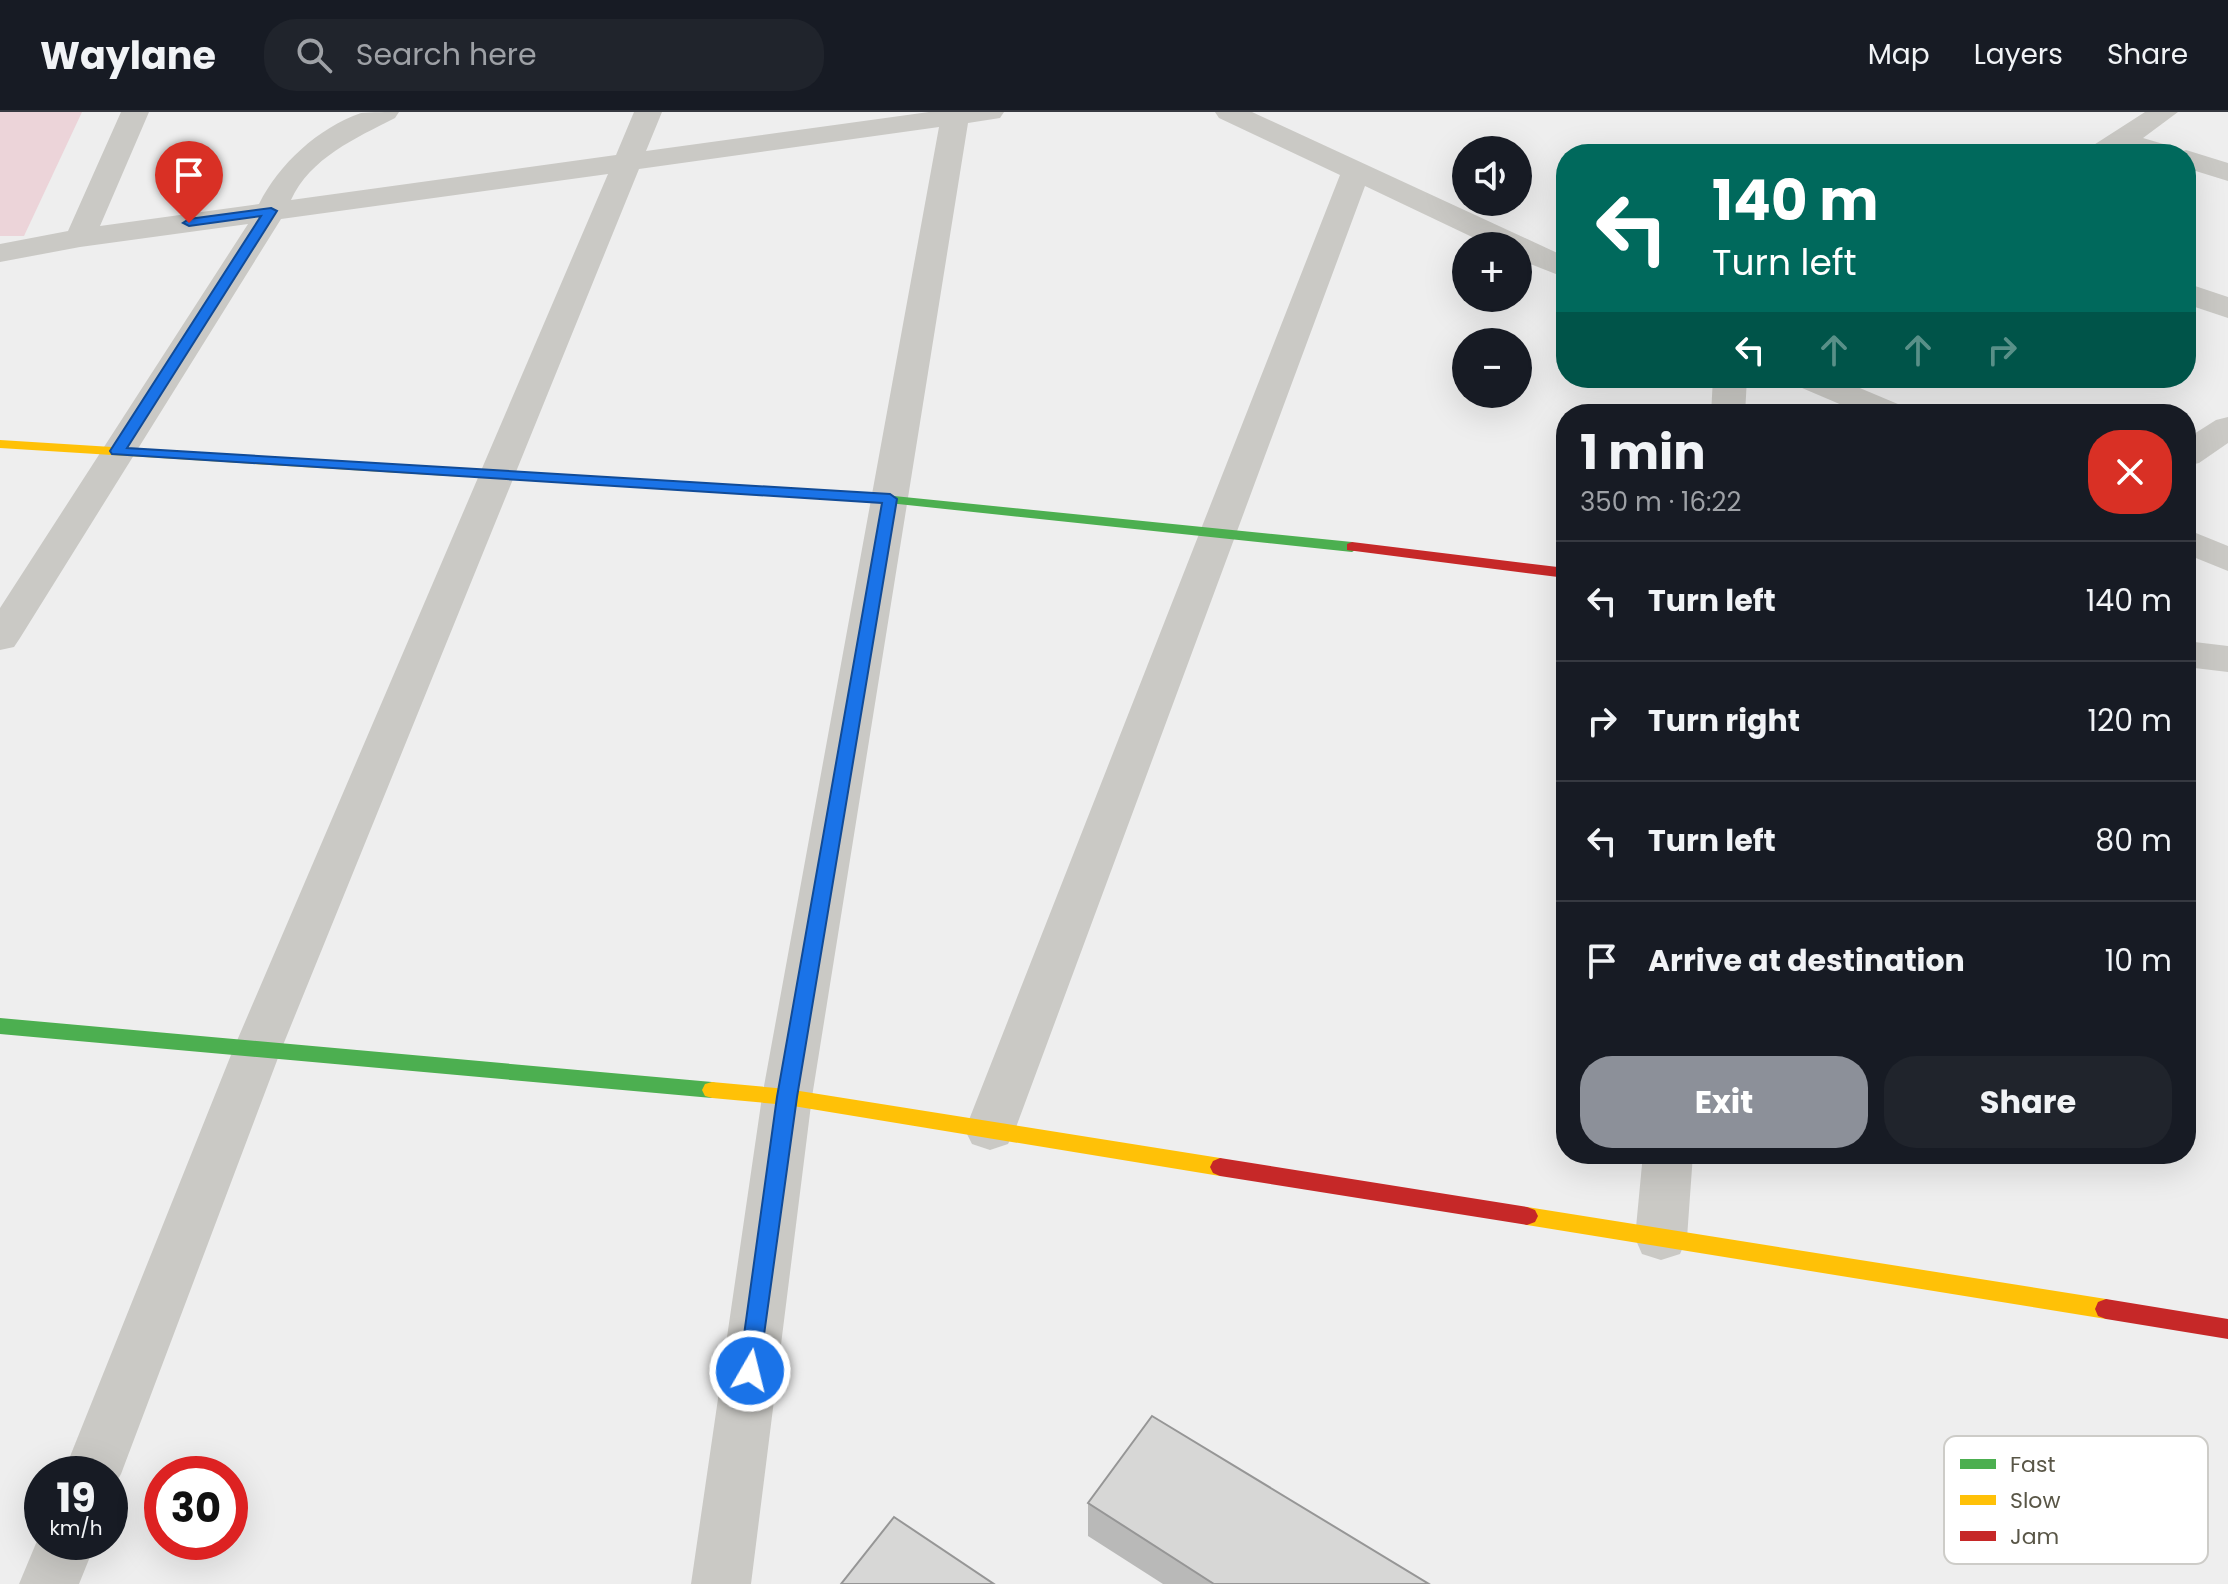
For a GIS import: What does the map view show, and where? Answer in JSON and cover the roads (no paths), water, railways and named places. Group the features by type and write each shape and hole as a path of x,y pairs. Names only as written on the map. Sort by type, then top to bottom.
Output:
{"street":[{"path":"80,238 135,112"},
{"path":"0,638 271,211 285,181 330,140 385,112"},
{"path":"99,1456 257,1050 648,112"},
{"path":"1229,112 1487,232"},
{"path":"2114,144 2164,112"},
{"path":"0,253 80,238 972,115 890,499 787,1097 721,1584"},
{"path":"2196,162 2228,172"},
{"path":"990,1130 1356,171"},
{"path":"1532,253 1556,264"},
{"path":"1831,388 1869,404"},
{"path":"2196,448 2228,427"},
{"path":"0,444 890,499 1217,531 1556,572"},
{"path":"2196,527 2228,534"},
{"path":"2196,545 2228,560"},
{"path":"2196,655 2228,659"},
{"path":"0,1026 787,1097 2228,1329"},
{"path":"1661,1238 1667,1164"},
{"path":"49,1584 59,1560"}]}
